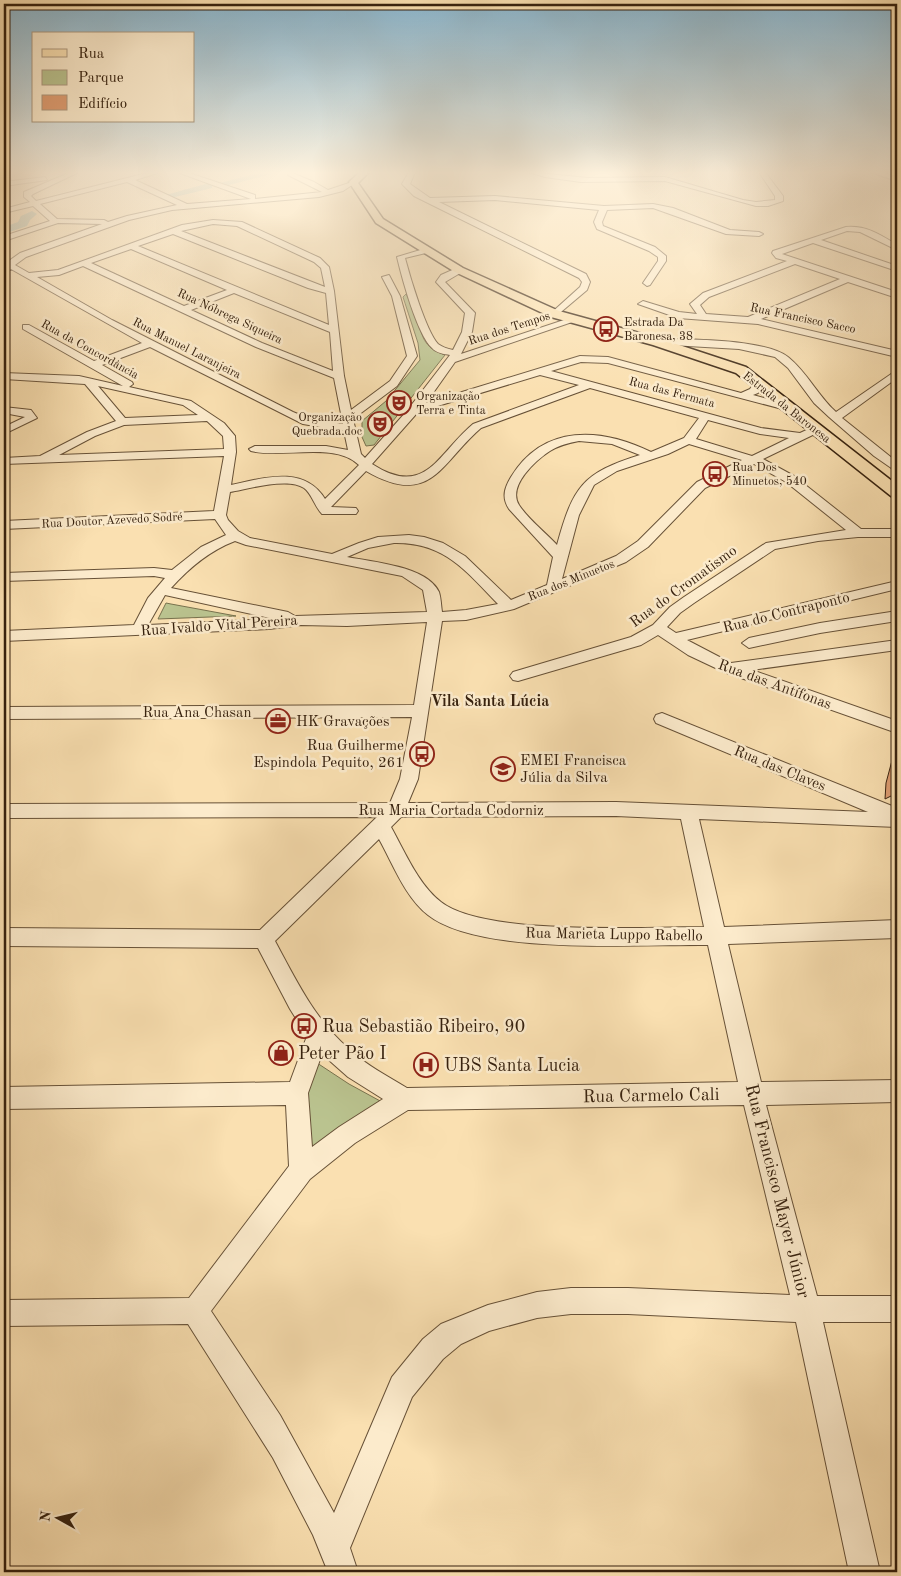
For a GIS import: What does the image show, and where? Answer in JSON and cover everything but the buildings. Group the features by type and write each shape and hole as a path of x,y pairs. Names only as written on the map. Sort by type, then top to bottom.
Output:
{"main road":[{"name":"Estrada da Baronesa","path":"419,246 459,270 555,314 731,365 759,383 897,493"}],"street":[{"path":"6,267 16,258 51,246"},
{"path":"23,274 44,276 67,270 130,246 334,330"},
{"path":"211,246 311,286 330,291"},
{"path":"284,246 323,264 330,291 339,376 348,423 355,455 365,465 398,479 408,480 428,477 436,473 467,433 477,426 590,385"},
{"path":"521,246 583,276 586,282 584,288 555,314"},
{"path":"644,246 662,256 662,260 647,283"},
{"path":"795,246 778,251 776,254 897,295"},
{"path":"828,246 897,269"},
{"path":"426,250 401,258 430,341 454,357"},
{"path":"704,318 696,304 706,295 796,261"},
{"name":"Rua Nóbrega Siqueira","path":"84,263 259,345 316,369 339,376"},
{"name":"Rua Manuel Laranjeira","path":"6,267 23,274 150,343 307,422 348,423"},
{"path":"55,292 67,270"},
{"path":"323,508 383,448 454,357 468,325 470,313 440,282 441,279 459,270"},
{"path":"348,423 375,399 409,364 412,356 396,296 386,277"},
{"path":"750,320 846,279"},
{"path":"396,296 410,288"},
{"path":"184,310 234,290"},
{"name":"Rua Francisco Sacco","path":"643,304 678,315 750,320 897,354"},
{"name":"Rua dos Tempos","path":"454,357 479,351 573,320"},
{"name":"Rua da Concordância","path":"26,327 142,392"},
{"path":"657,342 749,348 778,354 787,360 808,390 836,417 897,373"},
{"path":"84,380 95,366 150,343"},
{"path":"461,344 479,351"},
{"path":"413,410 580,359 608,360 790,408"},
{"name":"Rua das Fermata","path":"537,371 760,431 799,436"},
{"path":"4,376 84,380 180,400 227,431 230,452 220,515 222,523 235,536 246,541 400,571 422,581 432,593 435,616 409,779 396,810 313,889 264,939 4,937"},
{"path":"84,380 116,412 122,422"},
{"path":"742,396 754,391 759,383"},
{"path":"427,393 446,400"},
{"path":"4,410 27,412 31,418 4,431"},
{"path":"554,586 559,555 582,493 589,483 603,473 689,440 706,415"},
{"name":"Estrada da Baronesa","path":"836,417 864,443 897,468"},
{"path":"42,459 91,434 122,422 209,418"},
{"name":"Rua dos Minuetos","path":"435,616 480,613 509,606 621,559 643,544 670,519 701,485 799,436 817,429"},
{"path":"559,555 513,506 510,491 534,455 572,438 600,438 634,447 649,455"},
{"path":"689,440 766,464 790,479 858,533"},
{"path":"255,448 326,450 355,455"},
{"path":"4,461 230,452"},
{"path":"224,490 273,482 299,482 313,491 323,508 331,512 352,511"},
{"name":"Rua Doutor Azevedo Sodré","path":"4,525 220,515"},
{"name":"Rua do Cromatismo","path":"518,676 636,641 658,628 675,610 750,558 771,546 794,541 858,533 897,533"},
{"path":"139,630 147,610 161,590 175,575 212,546 235,536"},
{"path":"336,558 358,547 382,540 418,540 438,545 454,554 509,606"},
{"path":"4,577 154,572 175,575"},
{"name":"Rua do Contraponto","path":"675,638 894,588"},
{"path":"161,590 301,620"},
{"name":"Rua Ivaldo Vital Pereira","path":"4,636 269,624 301,620 347,621 435,616"},
{"path":"749,643 820,628 897,616"},
{"name":"Rua das Antífonas","path":"658,628 693,651 730,668 897,727"},
{"path":"730,668 897,645"},
{"name":"Rua Ana Chasan","path":"4,712 420,711"},
{"name":"Rua das Claves","path":"662,719 894,813"},
{"name":"Rua Maria Cortada Codorniz","path":"4,811 536,809 894,813"},
{"name":"Rua Francisco Mayer Júnior","path":"688,811 752,1093 807,1309 865,1572"},
{"name":"Rua Marieta Luppo Rabello","path":"381,826 419,893 434,909 457,921 489,930 550,935 717,936 897,930"},
{"path":"195,1311 301,1170 347,1135 405,1099 367,1077 340,1056 319,1033 290,988 264,939"},
{"path":"301,1170 297,1093 319,1033"},
{"name":"Rua Carmelo Cali","path":"405,1099 897,1091"},
{"path":"4,1098 297,1093"},
{"path":"339,1560 402,1387 433,1349 451,1334 488,1318 537,1305 572,1301 628,1301 807,1309 897,1309"},
{"path":"195,1311 241,1378 296,1468 339,1560"},
{"path":"4,1313 195,1311"}],"green space":[{"path":"406,294 416,313 428,345 445,355 374,445 366,446 362,437 362,421 386,401 420,360 418,343 403,297"},
{"path":"166,603 171,604 236,616 158,619"},
{"path":"311,1059 349,1084 382,1102 308,1153 302,1101"}],"place":[{"name":"Estrada Da Baronesa, 38","path":"606,329"},
{"name":"Organização Terra e Tinta","path":"399,403"},
{"name":"Organização Quebrada.doc","path":"380,424"},
{"name":"Rua Dos Minuetos, 540","path":"715,474"},
{"name":"HK Gravações","path":"278,721"},
{"name":"Rua Guilherme Espindola Pequito, 261","path":"422,754"},
{"name":"EMEI Francisca Júlia da Silva","path":"503,769"},
{"name":"Rua Sebastião Ribeiro, 90","path":"304,1026"},
{"name":"Peter Pão I","path":"281,1053"},
{"name":"UBS Santa Lucia","path":"426,1065"}],"district":[{"name":"Vila Santa Lúcia","path":"490,700"}]}
